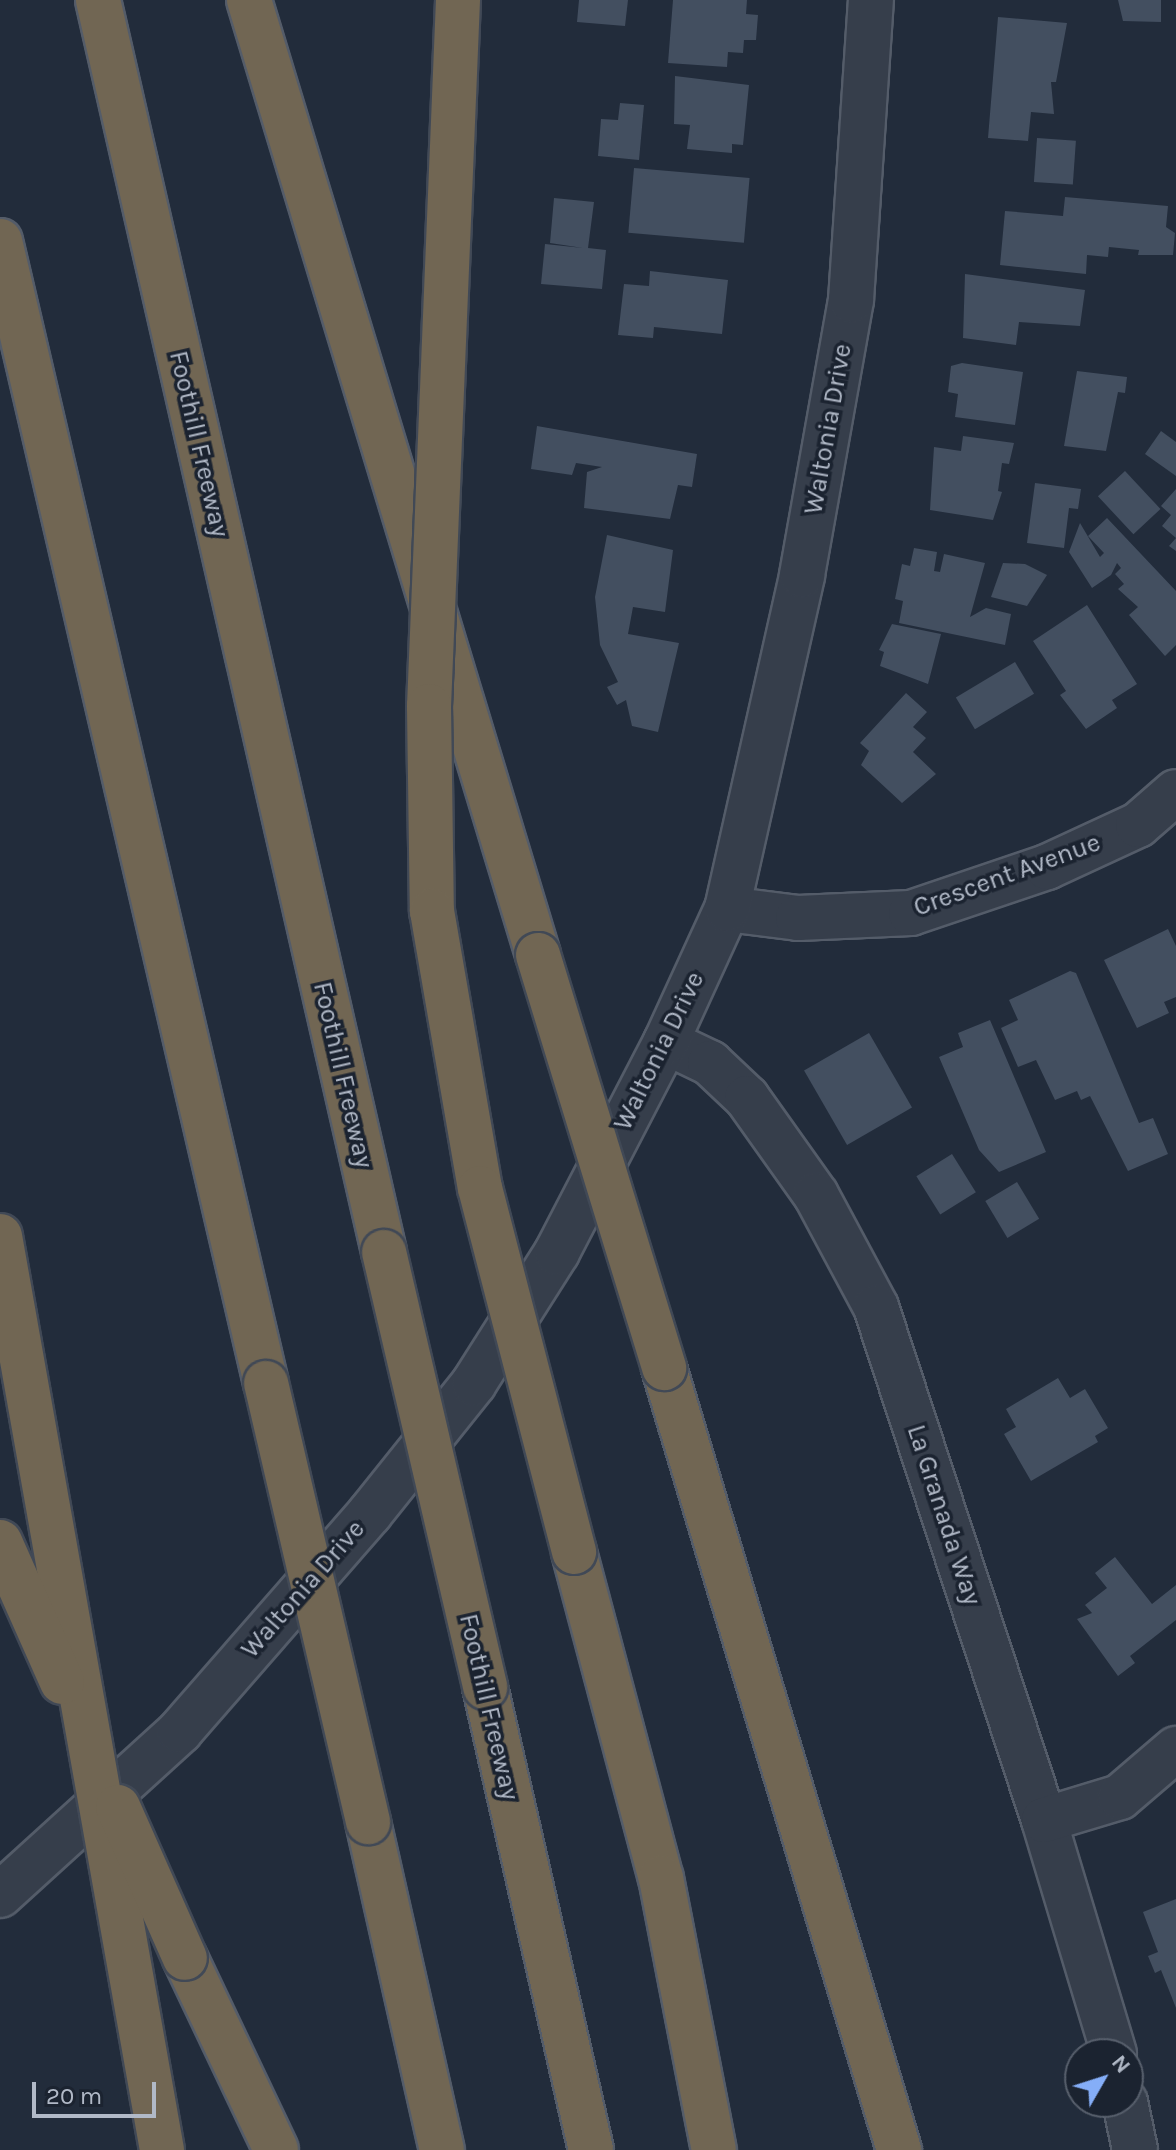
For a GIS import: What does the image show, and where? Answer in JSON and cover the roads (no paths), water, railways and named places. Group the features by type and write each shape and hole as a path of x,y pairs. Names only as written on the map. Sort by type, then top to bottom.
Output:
{"highway":[{"name":"Foothill Freeway","path":"98,0 591,2150"},
{"path":"249,0 899,2150"},
{"path":"458,0 429,706 432,911 480,1188 661,1878 714,2150"},
{"path":"0,241 442,2150"},
{"path":"0,1236 162,2150"},
{"path":"0,1542 185,1958 276,2150"}],"street":[{"name":"Waltonia Drive","path":"0,1895 180,1731 370,1513 474,1383 557,1252 666,1042 727,909 802,575 851,300 871,0"},
{"name":"Crescent Avenue","path":"727,909 798,918 911,913 1047,867 1138,825 1176,792"},
{"name":"La Granada Way","path":"666,1042 710,1063 747,1098 816,1195 876,1307 1044,1820 1109,2038"},
{"path":"1044,1820 1120,1797 1176,1749"},
{"path":"1128,2118 1135,2150"}]}
